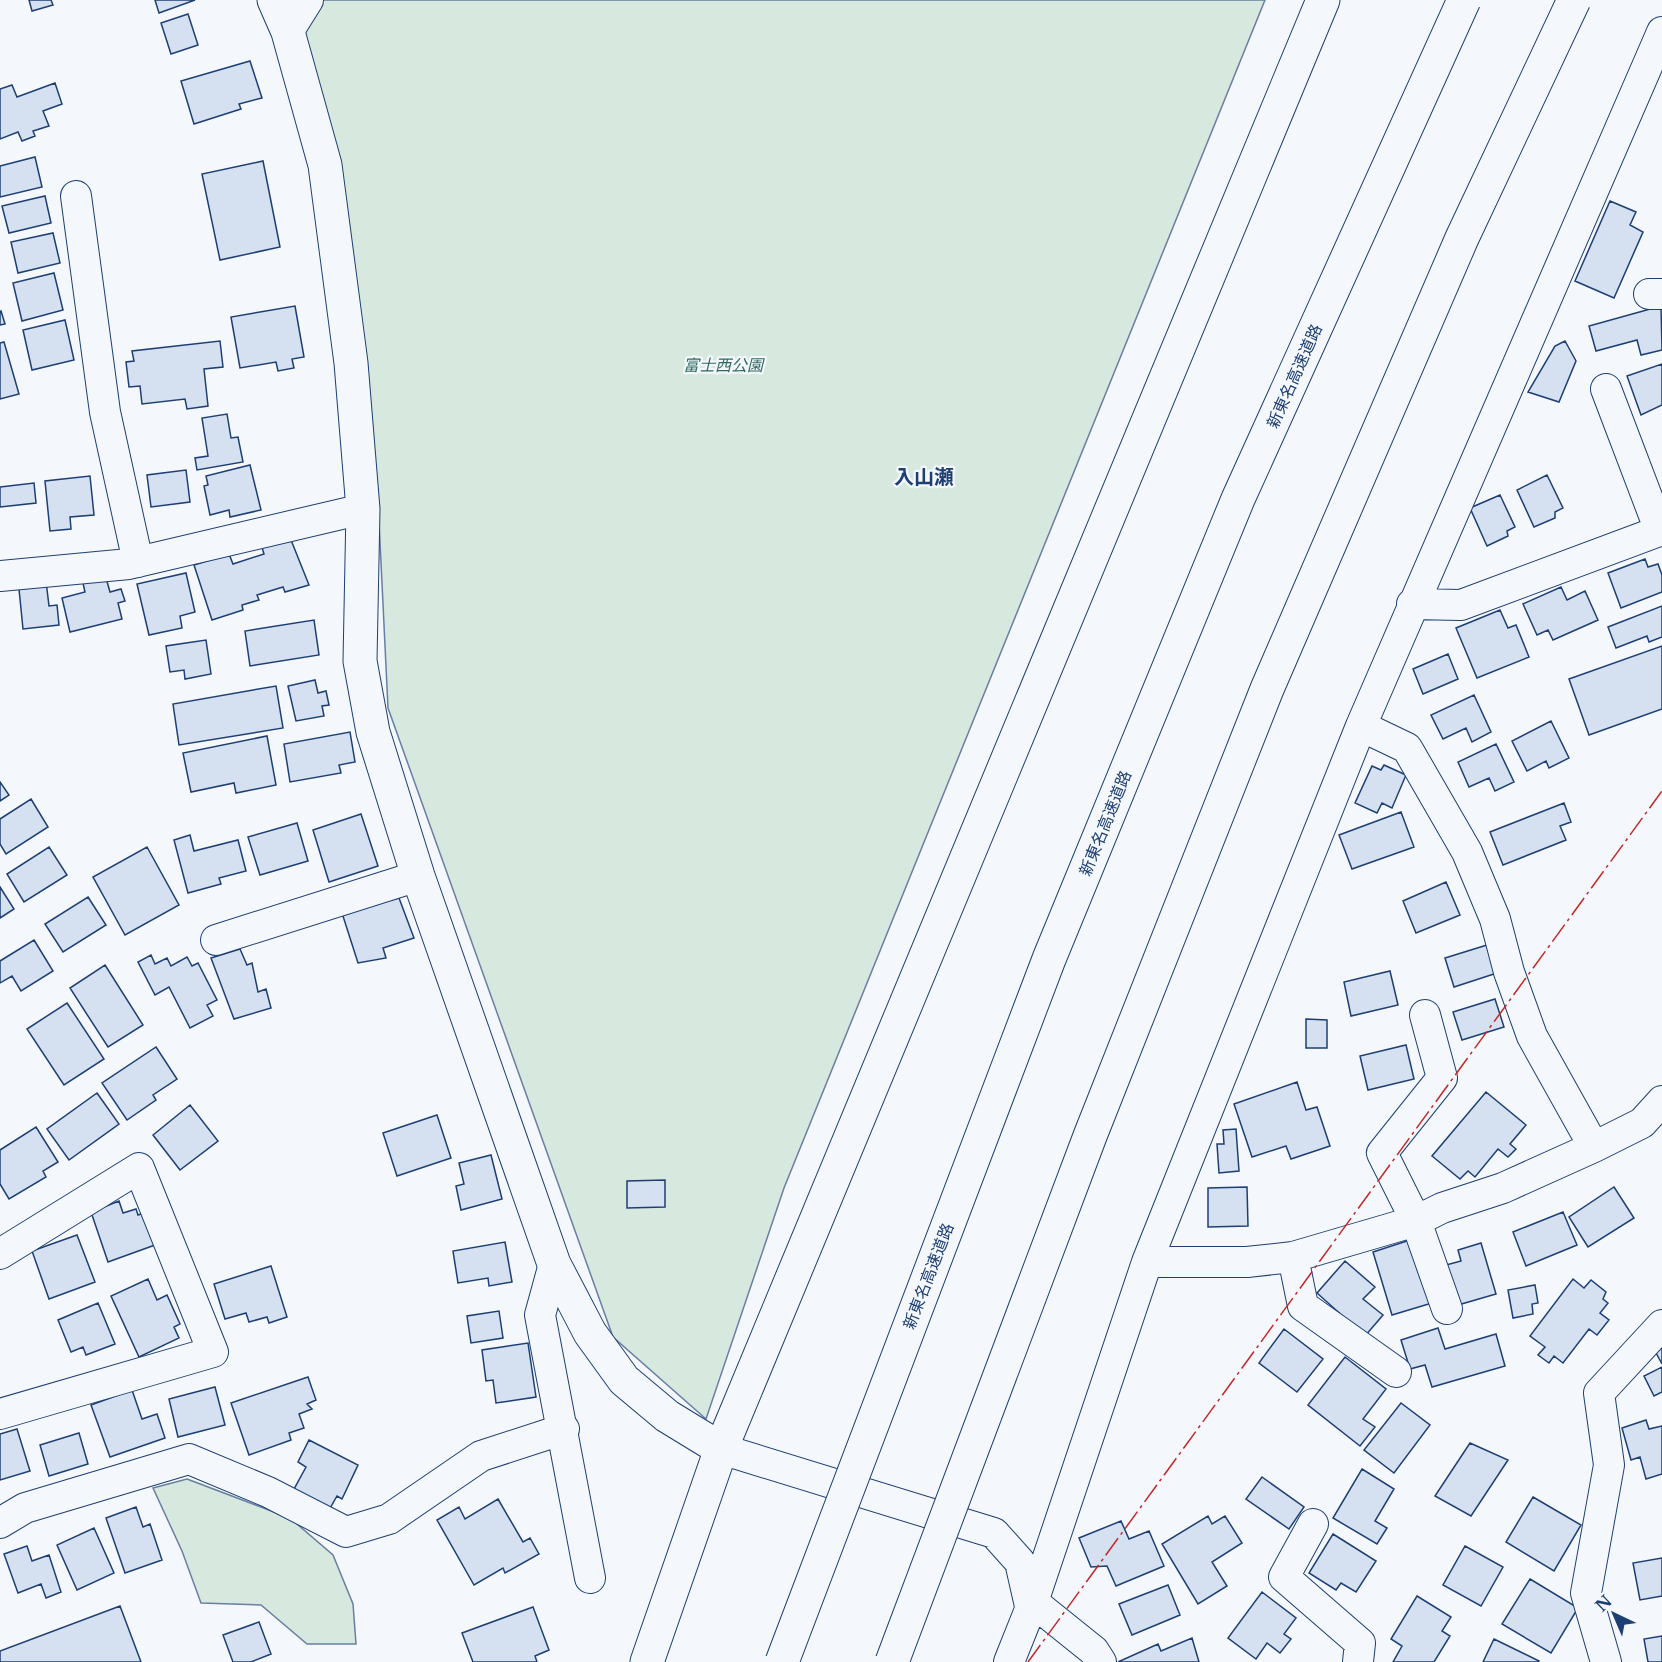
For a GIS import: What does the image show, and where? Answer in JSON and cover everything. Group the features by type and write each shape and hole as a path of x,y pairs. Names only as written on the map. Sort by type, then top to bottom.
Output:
{"main road":[{"path":"274,0 288,32 325,165 351,363 363,509 360,661 373,732 418,876 554,1264 590,1333 624,1380 667,1416 720,1449"},
{"path":"647,1662 720,1449 1323,0"},
{"name":"新東名高速道路","path":"782,1662 1049,959 1206,575 1238,499 1464,0"},
{"path":"892,1662 1090,1136 1267,689 1462,238 1574,0"}],"street":[{"path":"288,32 308,0"},
{"path":"1009,1662 1031,1604 1147,1262 1360,726 1412,604 1653,77 1662,32"},
{"path":"76,196 105,412 138,562"},
{"path":"1412,604 1461,605 1661,530 1606,389"},
{"path":"0,576 138,562 363,509"},
{"path":"1360,726 1407,748 1467,852 1494,919 1509,972 1532,1036 1594,1148"},
{"path":"216,940 418,876"},
{"path":"1425,1015 1442,1078 1382,1153 1416,1221 1447,1309"},
{"path":"1147,1262 1247,1262 1293,1257 1416,1221 1442,1208 1503,1188 1557,1162 1594,1148 1642,1123 1662,1101"},
{"path":"0,1254 139,1168 213,1352 0,1414"},
{"path":"1293,1257 1303,1306 1396,1372"},
{"path":"554,1264 540,1315 564,1429 590,1578"},
{"path":"1606,1662 1586,1593 1609,1465 1599,1393 1662,1326"},
{"path":"0,1523 25,1508 189,1459 268,1492 346,1532 389,1519 481,1456 564,1429"},
{"path":"720,1449 994,1533 1020,1562 1031,1604 1094,1651 1101,1662"},
{"path":"1313,1524 1284,1577 1360,1644 1358,1662"}],"green space":[{"name":"富士西公園","path":"312,0 1265,0 784,1188 706,1419 613,1337 388,708 379,521 294,22"},
{"path":"187,1479 290,1518 333,1555 353,1604 356,1644 307,1644 261,1605 201,1603 182,1551 153,1488"}],"building":[{"path":"29,0 51,0 53,5 32,11"},
{"path":"155,0 195,0 159,13"},
{"path":"188,14 198,45 171,54 161,23"},
{"path":"250,61 262,98 239,104 241,109 194,124 181,81"},
{"path":"55,83 62,104 43,111 49,126 33,131 35,136 22,141 18,132 0,139 0,89 12,85 17,97"},
{"path":"35,157 42,187 0,197 0,166"},
{"path":"263,161 280,247 220,260 202,174"},
{"path":"45,196 51,223 9,233 2,206"},
{"path":"1610,201 1636,212 1630,225 1643,232 1614,298 1575,281"},
{"path":"53,233 60,263 18,273 11,242"},
{"path":"54,273 63,310 22,321 13,283"},
{"path":"295,306 304,357 292,359 294,368 278,371 276,362 240,368 231,317"},
{"path":"1661,306 1662,350 1641,355 1637,340 1596,351 1589,326"},
{"path":"0,312 5,324 0,325"},
{"path":"65,320 74,360 32,370 23,330"},
{"path":"220,341 223,367 204,369 208,406 187,409 185,399 142,404 140,386 129,387 126,362 134,361 132,351"},
{"path":"1565,341 1576,361 1559,402 1528,392 1555,346"},
{"path":"4,342 19,394 0,399 0,343"},
{"path":"1662,364 1662,405 1641,415 1627,376"},
{"path":"227,414 231,438 238,437 243,462 197,470 195,458 208,456 202,418"},
{"path":"250,465 261,510 230,517 229,510 210,515 204,486 208,485 206,476"},
{"path":"186,470 190,502 151,507 147,475"},
{"path":"1547,475 1563,508 1555,512 1555,518 1534,527 1517,490"},
{"path":"90,476 94,515 70,517 71,529 50,531 45,481"},
{"path":"34,483 36,503 0,507 0,487"},
{"path":"1500,495 1515,527 1507,531 1508,536 1487,546 1470,508"},
{"path":"289,535 309,585 285,592 283,587 257,595 259,600 242,605 243,610 212,620 194,565 229,554 233,564 264,554 261,544"},
{"path":"1645,559 1648,567 1658,564 1662,575 1662,592 1621,608 1608,573"},
{"path":"186,573 195,612 180,616 182,628 149,635 137,584"},
{"path":"106,578 110,592 121,589 125,601 118,603 122,619 70,632 62,598 85,592 83,583"},
{"path":"46,581 49,606 57,605 59,625 23,629 19,589 30,588"},
{"path":"1561,587 1567,600 1585,591 1598,620 1553,640 1548,630 1537,635 1523,604"},
{"path":"1662,606 1662,637 1649,642 1647,636 1616,648 1608,627"},
{"path":"1500,610 1508,628 1516,625 1529,657 1477,678 1456,628"},
{"path":"314,620 319,655 250,666 245,631"},
{"path":"206,640 211,674 185,679 184,670 170,672 166,646"},
{"path":"1662,646 1662,709 1589,735 1569,679"},
{"path":"1448,654 1458,679 1423,694 1413,669"},
{"path":"315,680 318,693 326,691 329,705 322,706 324,716 296,721 288,686"},
{"path":"276,686 283,728 179,745 173,704"},
{"path":"1474,695 1491,732 1472,742 1466,728 1443,739 1431,715"},
{"path":"1551,721 1569,758 1549,768 1546,761 1527,771 1512,741"},
{"path":"350,732 355,762 339,765 341,773 290,782 284,744"},
{"path":"267,736 276,785 236,793 234,783 191,792 183,753"},
{"path":"1496,744 1514,782 1495,791 1489,778 1469,787 1458,762"},
{"path":"1384,765 1406,775 1392,808 1382,803 1377,813 1355,803 1372,766 1381,770"},
{"path":"0,782 9,795 0,801"},
{"path":"31,799 48,827 6,854 0,844 0,819"},
{"path":"1564,803 1571,822 1560,826 1566,840 1503,865 1490,832"},
{"path":"1401,812 1414,847 1352,869 1339,835"},
{"path":"361,814 378,866 329,882 313,830"},
{"path":"297,823 308,861 260,875 248,837"},
{"path":"190,835 194,851 238,840 246,871 219,878 221,884 188,893 174,840"},
{"path":"49,847 67,875 24,902 7,874"},
{"path":"147,847 179,905 125,935 93,877"},
{"path":"1446,882 1460,915 1416,933 1403,901"},
{"path":"0,887 14,909 0,918"},
{"path":"88,897 106,925 63,952 45,924"},
{"path":"399,898 414,938 383,948 386,958 358,963 342,913"},
{"path":"34,940 53,971 21,991 12,976 0,983 0,961"},
{"path":"1487,945 1497,973 1454,987 1445,958"},
{"path":"240,949 247,965 252,963 258,992 266,989 271,1008 234,1019 211,958"},
{"path":"151,955 155,964 167,958 171,966 187,957 192,966 198,963 217,1000 207,1005 213,1016 190,1028 169,987 155,995 138,962"},
{"path":"105,965 143,1025 108,1047 70,988"},
{"path":"1390,971 1398,1005 1351,1016 1344,982"},
{"path":"1495,999 1504,1027 1462,1040 1453,1012"},
{"path":"67,1003 104,1059 64,1085 27,1029"},
{"path":"1306,1019 1327,1020 1327,1048 1306,1048"},
{"path":"1406,1045 1414,1079 1368,1090 1360,1056"},
{"path":"156,1047 177,1079 153,1095 156,1100 127,1120 102,1083"},
{"path":"1297,1082 1306,1110 1317,1107 1330,1146 1291,1159 1286,1146 1252,1157 1234,1104"},
{"path":"1486,1092 1526,1125 1510,1144 1516,1149 1508,1157 1498,1149 1475,1177 1468,1171 1460,1179 1432,1156"},
{"path":"97,1093 119,1124 69,1160 47,1129"},
{"path":"190,1105 218,1141 180,1170 153,1135"},
{"path":"437,1115 451,1158 397,1176 383,1133"},
{"path":"36,1127 58,1162 43,1171 46,1177 9,1199 0,1184 0,1150"},
{"path":"1236,1129 1239,1171 1219,1173 1217,1144 1224,1144 1223,1130"},
{"path":"491,1155 502,1199 461,1210 456,1186 464,1184 459,1163"},
{"path":"665,1180 665,1207 627,1208 627,1181"},
{"path":"1247,1187 1248,1226 1208,1227 1208,1188"},
{"path":"1614,1187 1634,1218 1588,1247 1569,1217"},
{"path":"119,1201 123,1213 136,1209 138,1215 144,1213 155,1245 108,1262 91,1212"},
{"path":"1563,1212 1577,1245 1526,1266 1513,1232"},
{"path":"77,1235 95,1282 49,1299 32,1251"},
{"path":"1413,1239 1432,1303 1392,1315 1373,1252"},
{"path":"505,1242 512,1282 489,1286 488,1278 458,1283 453,1251"},
{"path":"1481,1243 1496,1294 1458,1305 1446,1265 1461,1261 1458,1250"},
{"path":"1345,1261 1375,1287 1363,1299 1383,1315 1365,1336 1317,1293"},
{"path":"271,1266 287,1317 269,1323 267,1317 249,1322 246,1313 225,1319 214,1284"},
{"path":"148,1279 157,1300 167,1295 180,1324 174,1327 179,1338 139,1357 111,1296"},
{"path":"1573,1279 1584,1288 1591,1280 1606,1292 1603,1299 1608,1303 1600,1313 1609,1320 1597,1335 1589,1329 1563,1363 1554,1356 1549,1363 1538,1355 1545,1347 1530,1336"},
{"path":"1535,1285 1538,1303 1532,1304 1533,1314 1513,1318 1508,1290"},
{"path":"98,1303 115,1344 86,1355 83,1347 71,1352 58,1320"},
{"path":"499,1311 503,1338 471,1343 467,1316"},
{"path":"1438,1328 1445,1349 1496,1334 1505,1366 1432,1387 1425,1365 1410,1369 1401,1340"},
{"path":"1284,1329 1323,1359 1297,1392 1259,1363"},
{"path":"528,1343 536,1397 496,1403 493,1380 486,1381 482,1350"},
{"path":"1662,1347 1662,1364 1655,1351"},
{"path":"1345,1357 1386,1389 1363,1419 1375,1427 1360,1446 1308,1405"},
{"path":"1662,1367 1662,1392 1654,1396 1644,1376"},
{"path":"308,1377 316,1400 307,1404 312,1409 299,1414 304,1428 289,1433 291,1440 249,1455 231,1403"},
{"path":"215,1387 225,1425 178,1437 169,1399"},
{"path":"132,1390 142,1419 157,1414 165,1438 110,1457 91,1405"},
{"path":"1401,1403 1430,1425 1394,1473 1364,1450"},
{"path":"1646,1420 1649,1429 1662,1426 1662,1474 1646,1479 1640,1457 1631,1460 1622,1428"},
{"path":"17,1429 30,1471 0,1480 0,1434"},
{"path":"79,1433 88,1464 49,1476 40,1445"},
{"path":"309,1440 358,1465 342,1499 337,1496 329,1510 293,1491 306,1467 298,1462"},
{"path":"1470,1443 1508,1460 1471,1516 1435,1496"},
{"path":"1362,1469 1394,1489 1375,1521 1387,1528 1377,1544 1333,1518"},
{"path":"1262,1477 1304,1507 1289,1529 1246,1499"},
{"path":"1533,1497 1581,1525 1554,1571 1506,1542"},
{"path":"498,1499 523,1542 530,1538 539,1554 505,1573 503,1568 474,1585 437,1520 459,1507 465,1519"},
{"path":"136,1507 143,1527 150,1524 162,1560 125,1573 106,1518"},
{"path":"1208,1516 1212,1524 1225,1516 1242,1543 1212,1562 1227,1586 1198,1604 1162,1544"},
{"path":"1121,1521 1129,1539 1149,1531 1164,1566 1116,1586 1107,1566 1091,1567 1079,1538"},
{"path":"94,1528 114,1573 77,1590 57,1545"},
{"path":"1333,1534 1376,1561 1356,1592 1341,1583 1336,1590 1309,1573"},
{"path":"27,1546 32,1561 49,1555 61,1592 46,1598 41,1584 18,1593 4,1554"},
{"path":"1465,1546 1503,1567 1481,1606 1443,1585"},
{"path":"1662,1558 1662,1596 1640,1600 1633,1563"},
{"path":"1530,1579 1578,1608 1551,1653 1502,1624"},
{"path":"1168,1585 1180,1615 1132,1635 1119,1604"},
{"path":"1262,1592 1296,1618 1284,1634 1291,1639 1280,1653 1267,1643 1256,1659 1228,1638"},
{"path":"1417,1596 1451,1617 1442,1631 1450,1636 1434,1662 1393,1662 1402,1646 1391,1639"},
{"path":"120,1606 141,1662 0,1662 0,1651"},
{"path":"533,1607 549,1650 535,1656 537,1662 473,1662 462,1633"},
{"path":"259,1622 271,1654 251,1662 233,1662 223,1635"},
{"path":"1662,1636 1662,1662 1648,1662 1644,1639"},
{"path":"1192,1638 1199,1662 1118,1662 1158,1644 1161,1651"},
{"path":"1494,1639 1539,1661 1483,1662"}],"power":[{"path":"1028,1662 1662,791"}],"district":[{"name":"入山瀬","path":"924,477"}]}
